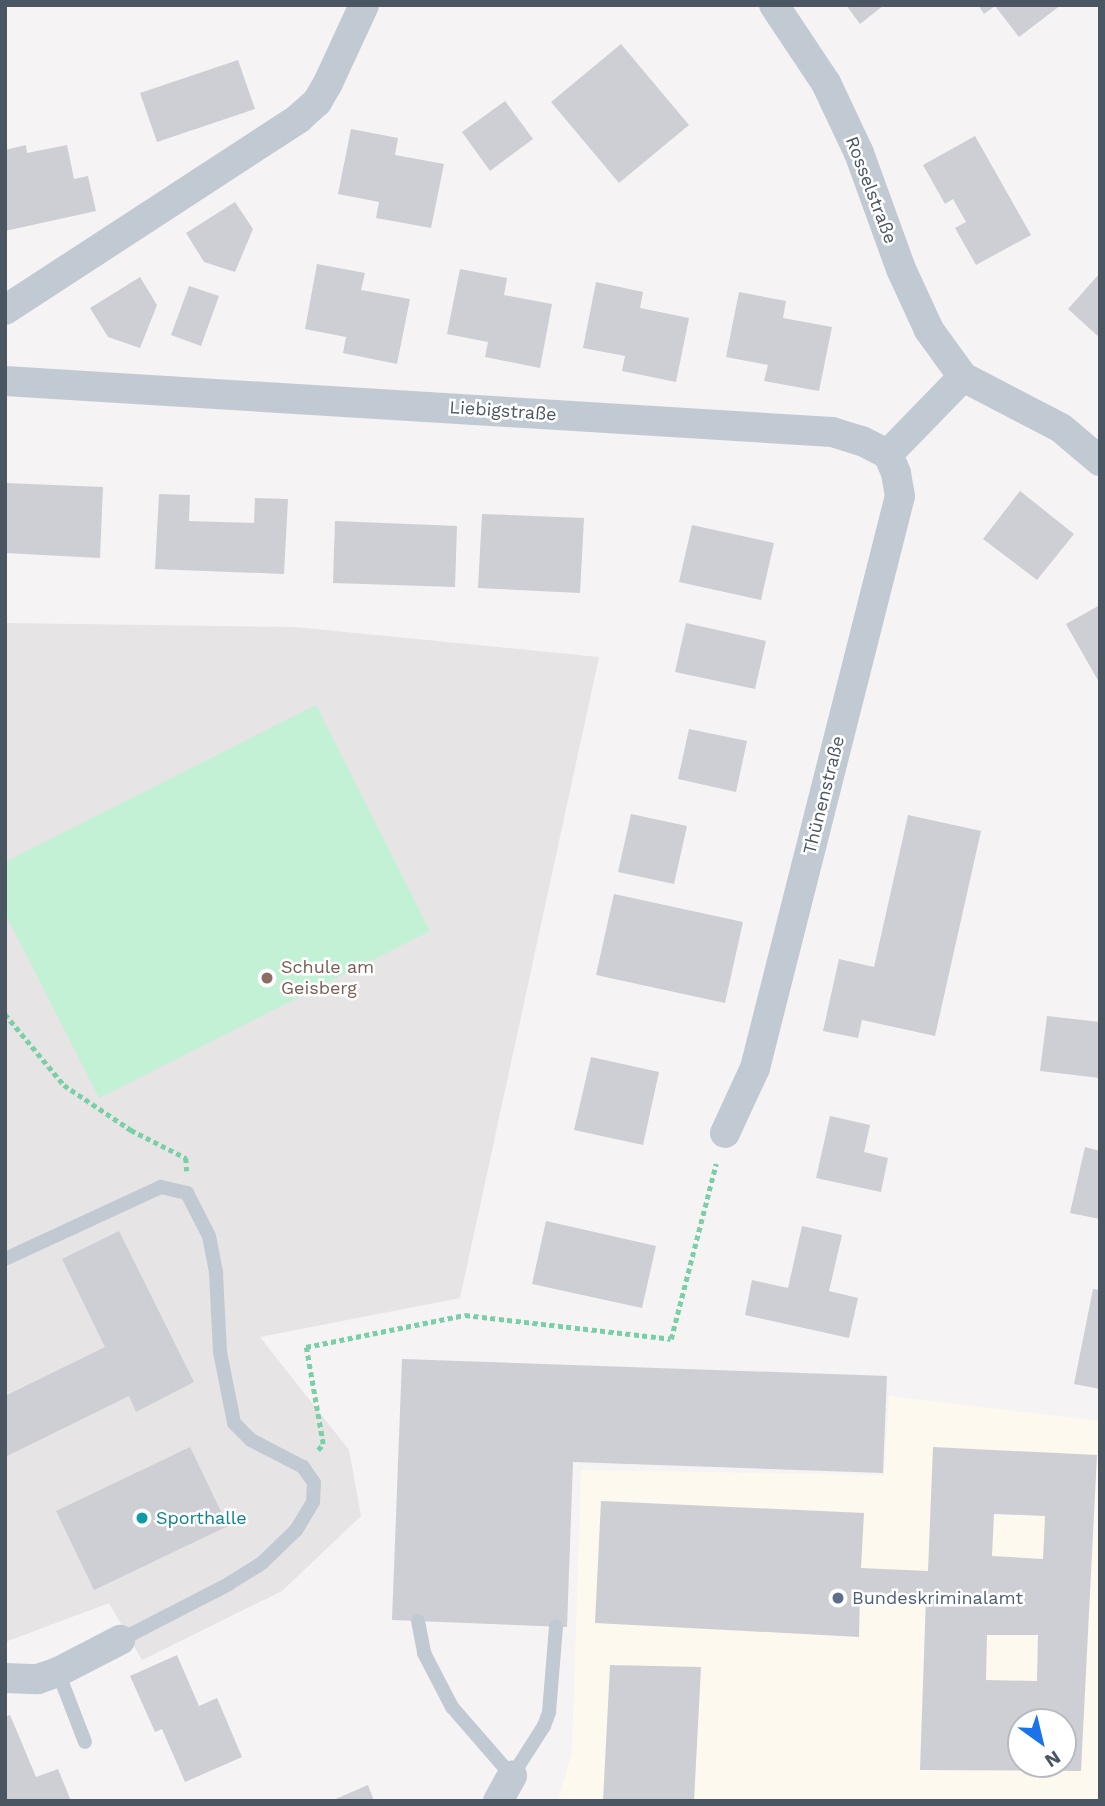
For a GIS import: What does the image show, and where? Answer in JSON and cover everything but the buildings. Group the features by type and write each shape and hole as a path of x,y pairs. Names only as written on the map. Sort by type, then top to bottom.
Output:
{"street":[{"path":"5,310 299,118 317,102 364,5"},
{"name":"Rosselstraße","path":"774,5 826,83 859,153 901,269 929,330 963,377"},
{"path":"888,454 963,377 1061,428 1100,461"},
{"name":"Liebigstraße","path":"5,381 832,432 862,441 888,454"},
{"name":"Thünenstraße","path":"724,1133 744,1097 755,1068 900,496 896,473 888,454"},
{"path":"5,1678 38,1679 58,1672 120,1640"}],"lane":[{"path":"5,1259 161,1187 187,1193 209,1236 216,1273 220,1352 234,1423 251,1440 303,1467 314,1483 313,1502 296,1530 262,1563 229,1584 120,1640"},
{"path":"418,1621 424,1653 452,1707 505,1788 544,1726 549,1712 556,1626"},
{"path":"58,1672 85,1742"}],"path":[{"path":"5,1014 64,1085 131,1130 186,1158 187,1193"},
{"path":"303,1467 323,1444 306,1347 465,1315 671,1339 724,1133"}],"shaded area":[{"name":"Schule am Geisberg","path":"5,623 295,627 599,657 460,1298 260,1337 349,1450 361,1516 282,1591 142,1660 109,1603 5,1642"},
{"name":"Bundeskriminalamt","path":"889,1396 1100,1421 1100,1801 558,1801 572,1753 581,1470 884,1475"}],"green space":[{"path":"316,705 430,931 99,1098 5,913 5,862"}],"place":[{"name":"Schule am Geisberg","path":"267,978"},
{"name":"Sporthalle","path":"142,1518"},
{"name":"Bundeskriminalamt","path":"838,1598"}]}
